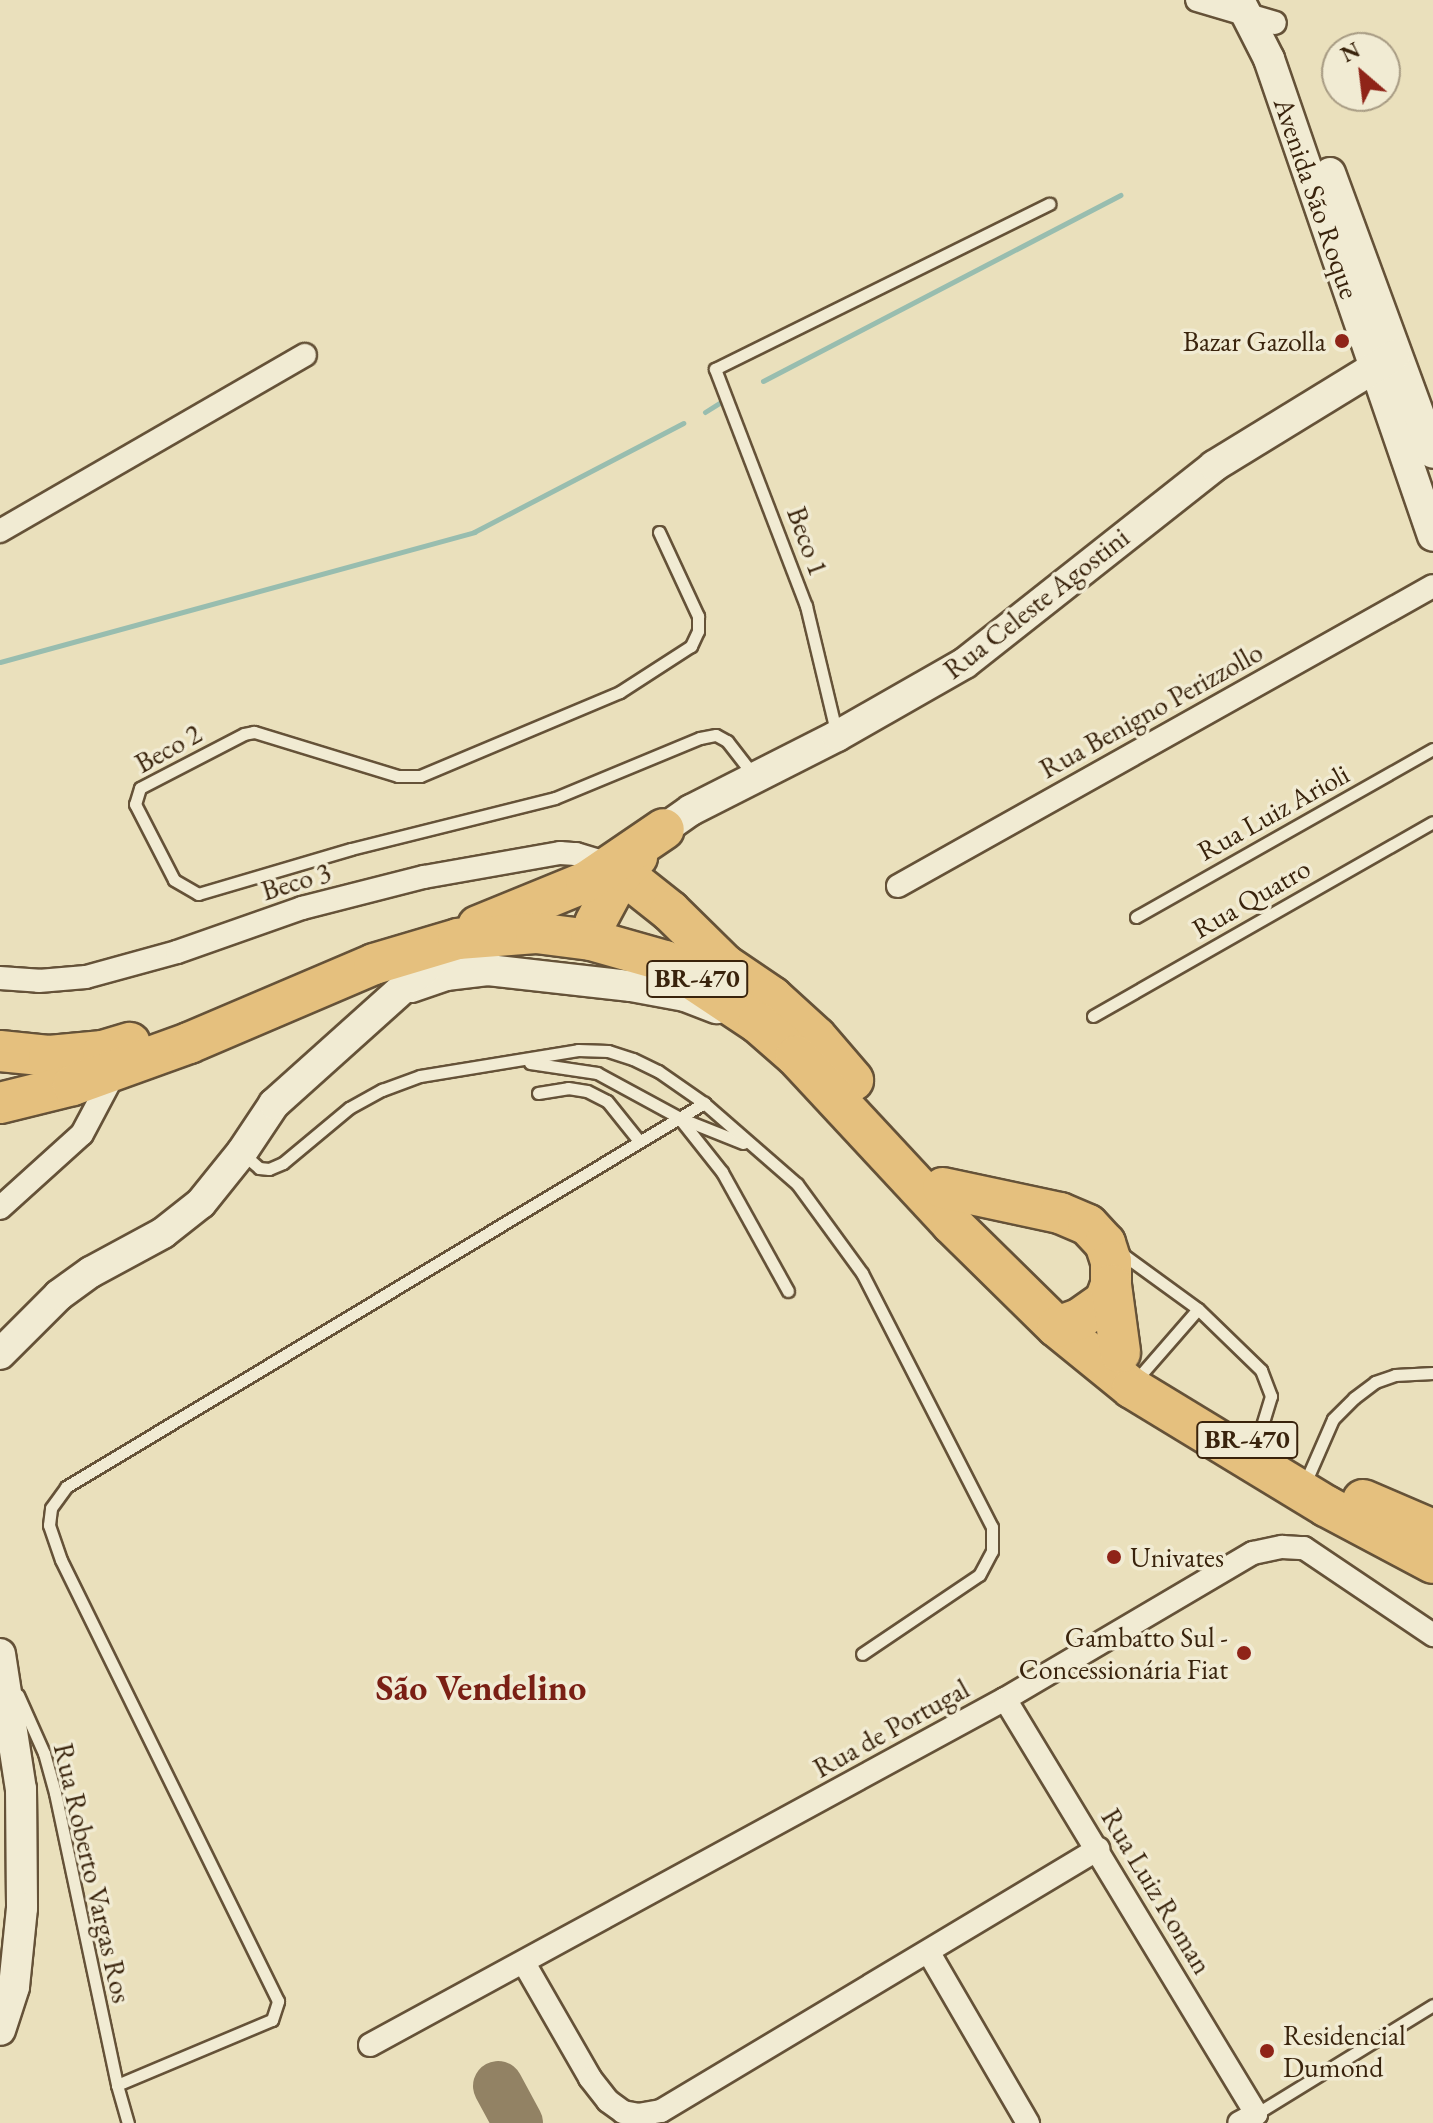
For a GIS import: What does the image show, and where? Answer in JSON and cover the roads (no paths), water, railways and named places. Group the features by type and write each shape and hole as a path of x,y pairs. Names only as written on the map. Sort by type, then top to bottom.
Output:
{"highway":[{"path":"472,930 618,868 664,829"},
{"path":"664,829 657,857 670,911"},
{"path":"618,868 670,911 725,965"},
{"path":"595,923 618,868"},
{"name":"BR-470","path":"0,1072 61,1074 116,1069 189,1043 374,964 472,930 545,918 595,923 725,965 772,997 816,1037 943,1188 1035,1282 1068,1323 1132,1361 1256,1445 1309,1474 1428,1554"},
{"name":"BR-470","path":"0,1051 49,1056 103,1051 196,1021 367,946 428,927 536,933 591,940 665,961 758,1023 796,1056 951,1223 1166,1411 1428,1554"},
{"path":"0,1103 73,1085 116,1069"},
{"path":"943,1188 1060,1213 1088,1225 1105,1243 1111,1261 1111,1285 1132,1361"},
{"path":"1068,1323 1105,1301 1111,1285"}],"street":[{"path":"1197,0 1257,10"},
{"name":"Avenida São Roque","path":"1257,10 1269,59 1385,361 1433,536"},
{"path":"0,531 305,355"},
{"name":"Avenida São Roque","path":"1385,361 1433,453"},
{"name":"Rua Celeste Agostini","path":"664,829 691,810 837,736 965,663 1214,466 1385,361"},
{"name":"Rua Benigno Perizzollo","path":"898,886 1433,586"},
{"name":"Beco 3","path":"0,978 39,981 86,977 177,952 302,908 424,877 560,853 576,854 618,868"},
{"path":"0,1354 59,1295 91,1272 163,1233 201,1203 242,1152 274,1104 394,992 472,930"},
{"path":"394,992 446,975 488,970 644,988 685,996 758,1023"},
{"path":"0,1208 82,1134 116,1069"},
{"name":"Rua de Portugal","path":"370,2045 1005,1699 1253,1553 1282,1547 1304,1548 1433,1635"},
{"path":"0,1654 21,1789 22,1908 14,1987 0,2030"},
{"name":"Rua Luiz Roman","path":"1005,1699 1098,1849 1247,2119"},
{"path":"524,1963 590,2078 608,2101 623,2112 638,2115 661,2111 1098,1849"},
{"path":"929,1953 1028,2123"}],"lane":[{"name":"Beco 1","path":"837,736 806,606 715,369 1049,204"},
{"name":"Beco 2","path":"659,532 698,616 698,631 691,646 620,692 420,776 398,776 254,732 244,734 140,788 135,804 174,880 198,894 351,849 555,798 700,738 716,735 727,741 755,778"},
{"name":"Rua Luiz Arioli","path":"1136,917 1433,749"},
{"name":"Rua Quatro","path":"1093,1016 1433,822"},
{"path":"242,1152 259,1168 269,1169 283,1163 349,1108 382,1090 420,1076 578,1050 608,1051 658,1071 704,1103 797,1184 862,1273 992,1527 992,1551 979,1575 862,1654"},
{"path":"513,1062 568,1066 597,1073 680,1118 753,1147"},
{"path":"538,1093 568,1088 587,1091 607,1101 639,1141"},
{"path":"117,2085 272,2020 278,2001 61,1560 49,1525 51,1508 66,1487 704,1103"},
{"path":"680,1118 722,1172 788,1291"},
{"path":"1105,1243 1153,1272 1198,1309 1261,1370 1271,1396 1256,1445"},
{"path":"1132,1361 1198,1309"},
{"path":"1309,1474 1333,1419 1354,1398 1375,1382 1395,1375 1433,1373"},
{"name":"Rua Roberto Vargas Ros","path":"0,1654 44,1753 55,1793 117,2085 128,2123"},
{"path":"1247,2119 1433,2005"}],"waterway":[{"path":"763,381 1120,195"},
{"path":"705,412 721,402"},
{"path":"0,662 474,532 683,423"}],"place":[{"name":"Bazar Gazolla","path":"1342,341"},
{"name":"Univates","path":"1114,1557"},
{"name":"Gambatto Sul - Concessionária Fiat","path":"1244,1653"},
{"name":"Residencial Dumond","path":"1267,2051"}],"district":[{"name":"São Vendelino","path":"481,1688"}]}
